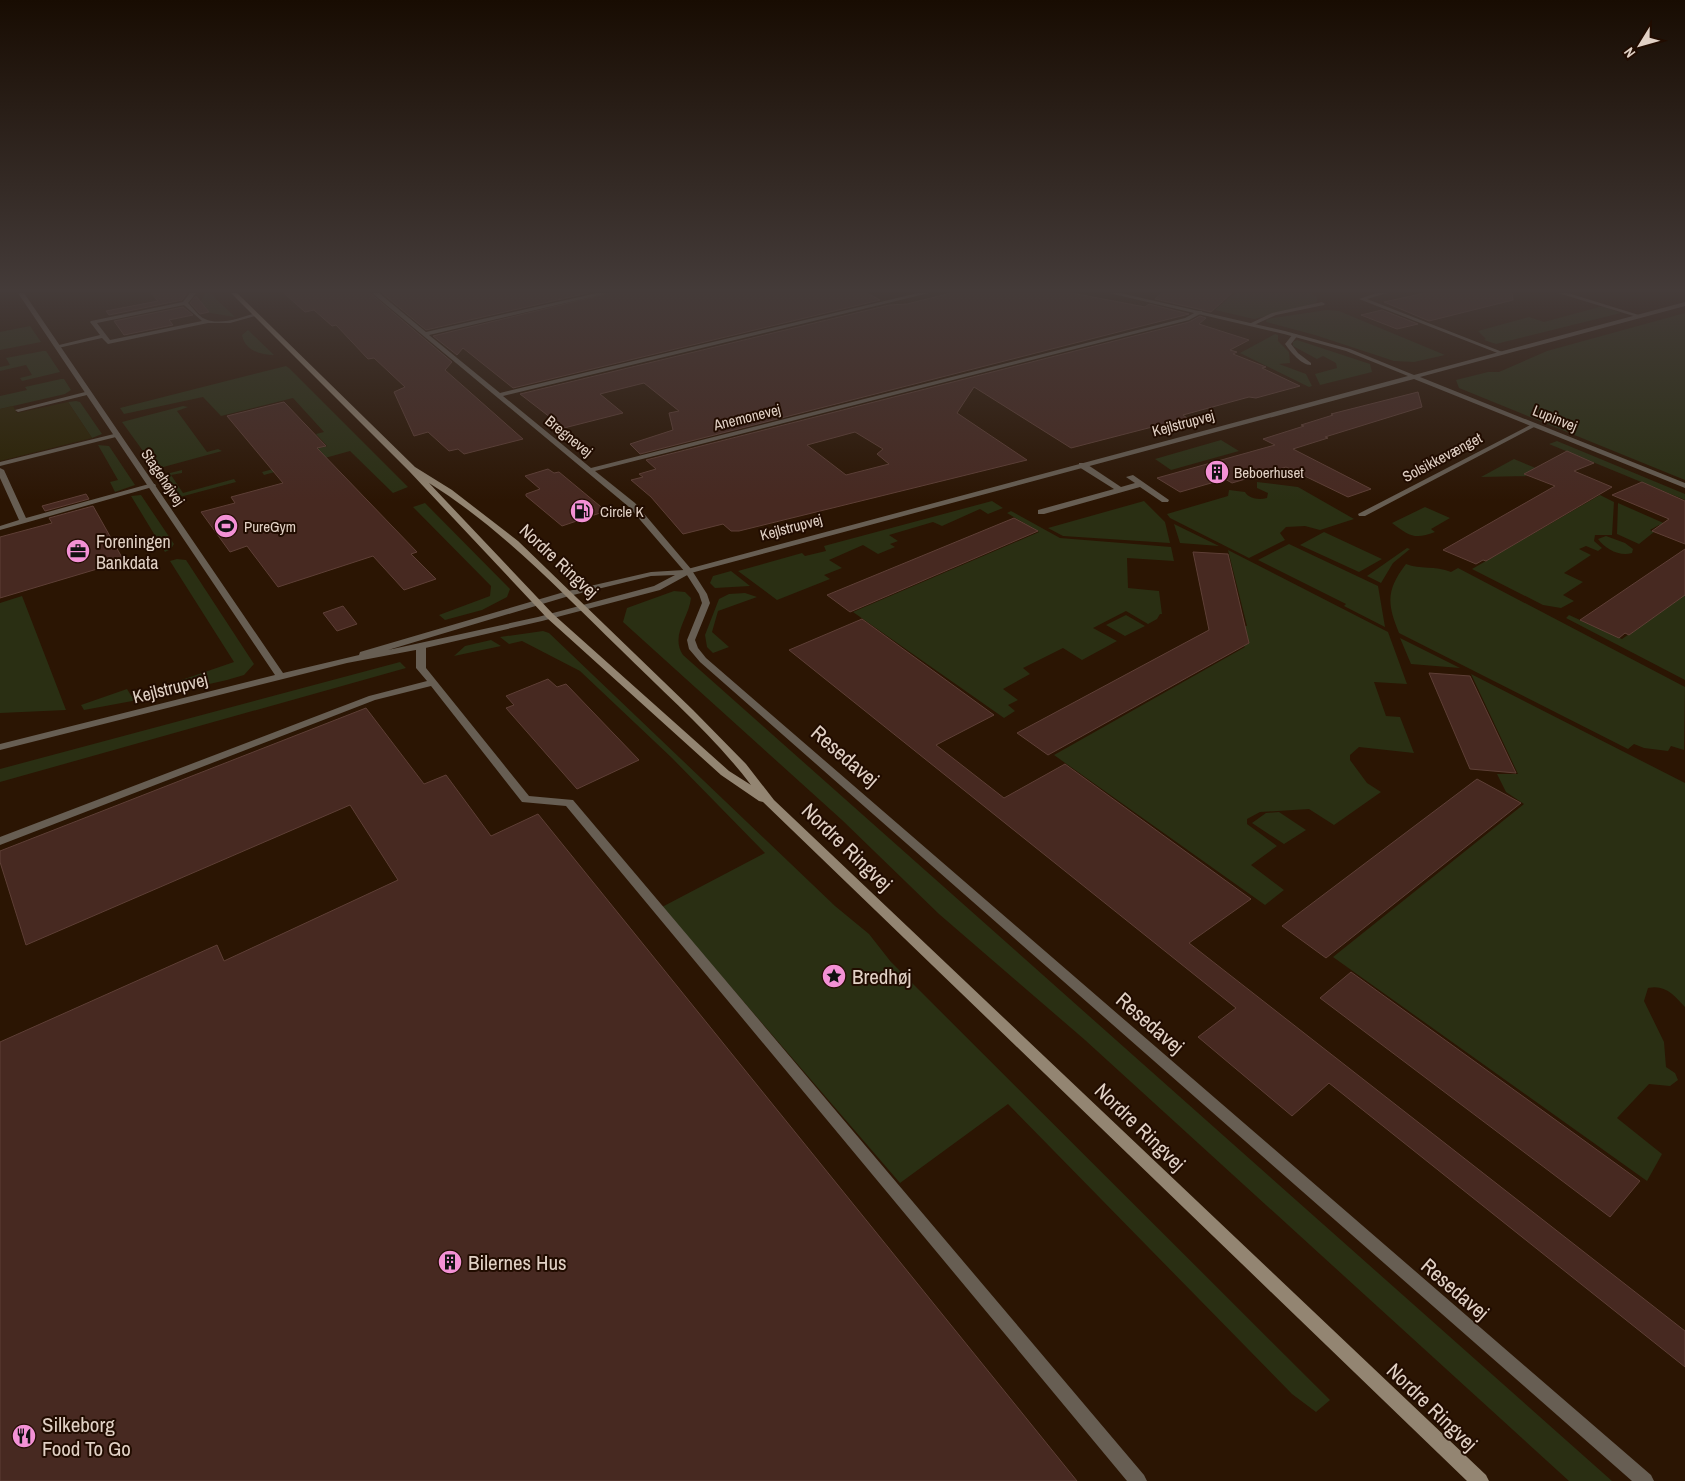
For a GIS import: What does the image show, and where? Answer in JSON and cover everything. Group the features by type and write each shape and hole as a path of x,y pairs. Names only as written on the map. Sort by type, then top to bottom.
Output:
{"main road":[{"name":"Nordre Ringvej","path":"304,362 412,469 550,616 725,773 770,803"},
{"name":"Nordre Ringvej","path":"412,469 449,492 515,543 690,712 742,766 770,803 1480,1481"}],"street":[{"name":"Stagehøjvej","path":"69,362 281,677"},
{"name":"Bregnevej","path":"459,362 632,505 688,571"},
{"path":"498,395 636,362"},
{"name":"Anemonevej","path":"590,470 1017,362"},
{"name":"Lupinvej","path":"1379,362 1685,486"},
{"name":"Kejlstrupvej","path":"347,660 376,648 536,602 651,574 688,571 1465,362"},
{"path":"18,410 90,393"},
{"name":"Solsikkevænget","path":"1362,514 1534,425"},
{"path":"0,464 118,435"},
{"path":"1082,465 1120,490"},
{"path":"0,470 24,522"},
{"path":"1130,477 1165,500"},
{"path":"1041,512 1141,484"},
{"path":"0,528 152,486"},
{"name":"Kejlstrupvej","path":"0,747 347,660 422,646 550,616 657,588 688,571"},
{"name":"Resedavej","path":"688,571 703,594 706,603 691,640 694,649 703,660 1645,1481"},
{"path":"422,646 421,668 526,799 569,803 1138,1481"},
{"path":"0,841 372,698 432,683"}],"green space":[{"path":"8,362 53,362 60,372 22,381 20,378 32,375 26,365 0,371 0,367 10,365"},
{"path":"1258,362 1290,362 1279,364 1306,374 1312,386 1309,387"},
{"path":"1334,362 1364,362 1370,364 1372,372 1320,385 1315,374 1337,368"},
{"path":"1522,362 1685,362 1685,480 1459,388 1456,380 1488,372 1499,372"},
{"path":"286,366 408,487 393,493 350,451 264,475 262,472 299,462 293,455 327,446 316,434 324,432 293,398 221,416 203,397 124,414 120,408"},
{"path":"64,379 71,390 65,394 0,409 0,396 27,390 25,387"},
{"path":"68,402 80,402 102,434 92,438"},
{"path":"183,406 188,407 177,411 207,452 218,449 222,451 156,469 122,422"},
{"path":"1221,440 1239,451 1171,470 1155,459"},
{"path":"1557,441 1685,494 1685,500 1549,444"},
{"path":"98,445 109,446 135,485 115,492 110,482 118,480"},
{"path":"1514,459 1538,469 1524,474 1527,476 1481,477"},
{"path":"182,470 182,473 171,475 183,493 234,479 236,482 180,497 162,475"},
{"path":"1257,482 1298,487 1354,519 1320,530 1305,526 1286,527 1280,533 1285,540 1249,558 1170,518 1167,514 1228,496 1229,490 1245,492 1255,498 1267,498 1268,493 1257,488"},
{"path":"141,495 174,544 171,549 165,552 131,496"},
{"path":"1600,495 1614,502 1612,535 1595,535 1594,541 1602,548 1598,551 1586,546 1579,549 1591,555 1564,573 1583,582 1563,595 1574,601 1561,608 1543,605 1472,569"},
{"path":"992,501 1003,508 988,514 980,509 942,526 933,522 889,535 898,541 890,544 895,547 878,554 863,545 829,560 842,568 824,575 830,579 777,600 738,571 802,553 805,556 826,551 824,546"},
{"path":"1144,501 1165,522 1170,543 1063,536 1048,528"},
{"path":"425,503 510,589 507,597 482,610 445,620 439,615 490,596 491,586 413,507"},
{"path":"1618,503 1668,525 1659,525 1650,530 1654,532 1639,544 1617,534"},
{"path":"1425,507 1450,518 1431,529 1435,532 1422,536 1408,534 1392,523"},
{"path":"1011,511 1060,538 1171,547 1174,561 1127,558 1128,588 1159,591 1162,614 1148,624 1126,611 1093,628 1117,641 1082,660 1063,648 1023,668 1030,674 1003,689 1018,700 1008,705 1015,711 1004,718 853,612 1039,532 1007,513"},
{"path":"1174,524 1219,546 1180,543"},
{"path":"1324,532 1382,559 1359,572 1300,545"},
{"path":"1606,536 1625,543 1633,549 1632,553 1623,554 1609,549 1598,539"},
{"path":"1289,544 1378,586 1385,627 1344,606 1346,604 1258,560"},
{"path":"1407,548 1410,549 1393,563 1381,583 1367,576"},
{"path":"1228,550 1388,632 1407,684 1374,682 1386,716 1400,717 1414,753 1359,747 1350,755 1350,760 1367,783 1381,792 1334,825 1309,809 1260,812 1247,819 1247,824 1277,846 1251,865 1284,890 1265,905 1054,755 1245,647 1232,638 1231,625 1247,626"},
{"path":"177,559 186,560 254,664 244,675 227,680 84,710 81,705 127,689 132,697 234,662 170,561"},
{"path":"1406,564 1451,572 1458,568 1685,687 1684,750 1671,746 1668,751 1644,748 1634,744 1628,749 1399,633 1392,614 1390,597 1399,573"},
{"path":"731,571 750,586 715,588 710,583 713,576"},
{"path":"674,591 685,592 691,598 678,640 683,655 1612,1481 1569,1481 1085,1040 939,914 842,820 623,622 627,608"},
{"path":"745,593 757,597 718,611 712,632 729,647 713,653 707,647 705,635 719,599 729,594"},
{"path":"1685,595 1685,680 1566,618 1569,615 1622,639"},
{"path":"22,596 66,710 0,713 0,603"},
{"path":"1126,615 1145,626 1125,636 1106,625"},
{"path":"543,631 549,633 835,906 869,934 891,962 1330,1400 1316,1412 1292,1394 1008,1104 900,1183 662,907 765,853 672,758 580,671 522,641 509,644 500,637"},
{"path":"1400,638 1460,668 1411,664"},
{"path":"491,640 501,646 454,656 465,646"},
{"path":"400,662 406,668 0,782 0,769"},
{"path":"1471,674 1685,783 1685,1007 1669,992 1654,987 1648,988 1644,1001 1664,1042 1666,1067 1675,1073 1678,1080 1670,1086 1649,1084 1617,1118 1662,1154 1647,1181 1333,957 1524,804 1506,792 1497,774 1518,774"},
{"path":"1279,812 1306,830 1284,844 1252,823 1266,813"}],"sand":[{"path":"68,402 92,438 0,461 0,409 13,406 17,413"}],"building":[{"path":"378,362 452,362 445,370 523,439 464,454 458,449 449,451 428,432 414,436 394,392 405,387"},
{"path":"481,362 621,362 513,388"},
{"path":"652,362 1000,362 640,454 630,444 673,430 669,413 679,411 644,383 600,394 623,413 564,428 520,394"},
{"path":"1031,362 1254,362 1300,386 1256,398 1249,397 1183,415 1187,418 1071,448 974,387 957,413 1027,460 739,531 731,531 723,524 683,534 651,497 631,480 643,477 639,474 656,469 646,460","holes":["855,432 883,449 877,454 889,464 846,475 807,445"]},
{"path":"1418,392 1422,407 1325,437 1328,438 1293,449 1371,489 1348,497 1286,467 1232,483 1225,479 1180,492 1157,478 1275,445 1263,439 1333,415 1331,414"},
{"path":"284,402 326,446 317,448 417,552 411,554 436,579 404,590 373,556 278,587 247,546 230,552 201,512 235,503 231,497 283,483 227,416"},
{"path":"1567,451 1594,463 1574,471 1612,487 1486,561 1483,560 1476,564 1443,550 1555,486 1524,474"},
{"path":"548,469 554,473 559,472 606,511 562,526 526,496 526,494 540,489 525,476"},
{"path":"1642,482 1685,501 1685,544 1652,531 1669,519 1612,495"},
{"path":"86,494 89,499 45,511 42,506"},
{"path":"93,506 124,561 0,598 0,537 52,523 49,518"},
{"path":"1014,518 1038,531 850,612 827,595"},
{"path":"1685,549 1685,595 1629,635 1625,633 1619,638 1580,620"},
{"path":"1193,552 1228,554 1249,643 1048,755 1017,733 1209,630"},
{"path":"343,606 357,624 337,631 323,613"},
{"path":"862,619 994,715 936,745 1004,798 1065,764 1251,899 1189,943 1685,1331 1685,1367 1329,1083 1292,1116 1198,1037 1236,1008 789,650"},
{"path":"1429,673 1470,676 1516,773 1470,769"},
{"path":"548,679 557,687 566,684 639,760 577,789 506,708 514,705 506,696"},
{"name":"Bilernes Hus","path":"366,708 424,784 446,775 491,836 538,814 1077,1481 0,1481 0,1042 217,945 224,961 398,880 350,805 26,945 0,862 0,851"},
{"path":"1477,779 1521,803 1326,958 1282,926"},
{"path":"1351,972 1640,1181 1610,1217 1320,998"}],"place":[{"name":"Beboerhuset","path":"1217,472"},
{"name":"Circle K","path":"582,511"},
{"name":"PureGym","path":"226,526"},
{"name":"Foreningen Bankdata","path":"78,551"},
{"name":"Bredhøj","path":"834,976"},
{"name":"Bilernes Hus","path":"450,1262"},
{"name":"Silkeborg Food To Go","path":"24,1436"}]}
